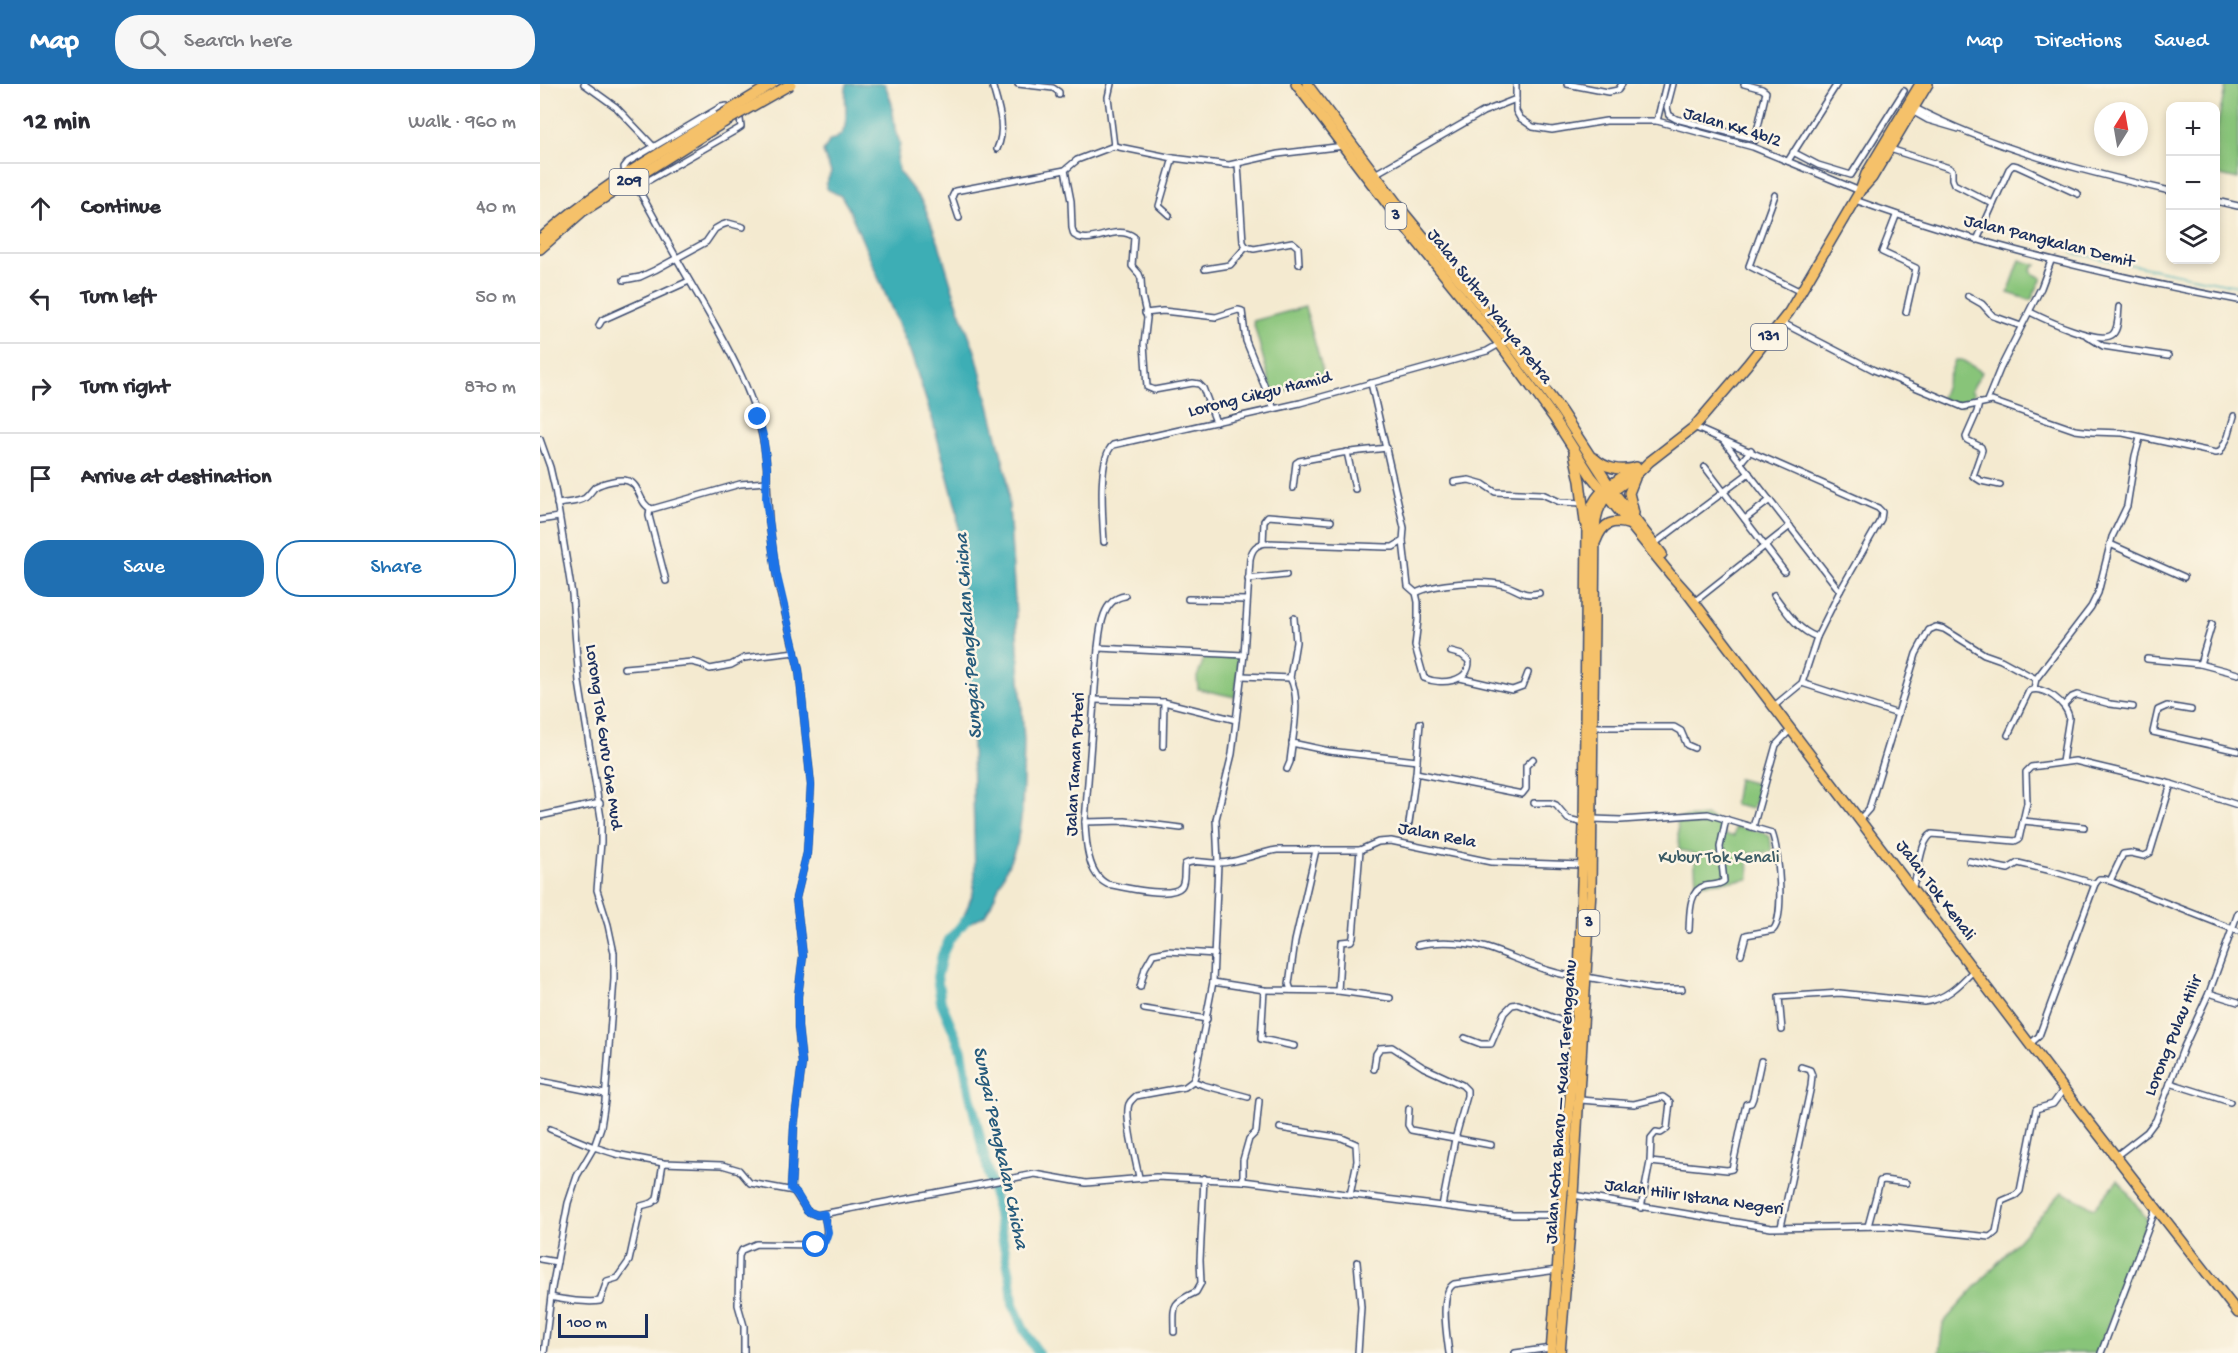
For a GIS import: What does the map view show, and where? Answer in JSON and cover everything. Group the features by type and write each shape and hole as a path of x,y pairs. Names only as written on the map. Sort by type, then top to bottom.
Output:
{"main road":[{"name":"209","path":"540,249 582,212 632,181 772,84"},
{"name":"209","path":"721,120 791,84"},
{"name":"Jalan Sultan Yahya Petra","path":"1296,84 1561,411 1608,491"},
{"name":"Jalan Sultan Yahya Petra","path":"1307,84 1504,342 1573,448 1608,491 1631,525"},
{"name":"131","path":"1608,491 1694,427 1781,322 1858,196 1890,149 1920,84"},
{"name":"131","path":"1858,196 1866,174 1893,119 1910,108 1929,84"},
{"name":"209","path":"540,239 577,206 632,181"},
{"path":"1573,448 1591,544"},
{"path":"1586,450 1598,462 1610,468 1636,470 1630,487 1630,501 1643,530"},
{"name":"Jalan Tok Kenali","path":"1608,491 1654,544 1691,598"},
{"name":"Jalan Kota Bharu – Kuala Terengganu","path":"1554,1351 1573,1195 1580,1100 1582,866 1589,821 1591,544 1597,513 1608,491"},
{"path":"1591,544 1607,523 1614,521 1631,525"},
{"name":"Jalan Tok Kenali","path":"1631,525 1691,598 2064,1089 2238,1313"},
{"name":"Jalan Kota Bharu – Kuala Terengganu","path":"1554,1351 1557,1270 1575,1026 1582,977 1594,727 1591,544"}],"street":[{"path":"584,84 616,107 654,147"},
{"path":"592,90 597,84"},
{"path":"992,84 1002,129 1002,138 997,149"},
{"path":"1018,84 1053,88 1059,92 1059,95"},
{"path":"1111,84 1108,98 1114,147"},
{"name":"Jalan KK 4b/2","path":"1516,84 1516,111 1520,118 1533,127 1543,130 1606,121 1659,121 1753,147 1788,161 1858,196"},
{"path":"1567,84 1614,92 1622,84"},
{"path":"1659,121 1666,84"},
{"path":"1673,84 1667,107 1669,115 1676,119 1755,140"},
{"path":"1744,84 1766,92 1753,147"},
{"path":"1788,161 1837,84"},
{"name":"Jalan KK 4b/2","path":"1794,152 1818,165 1851,175 1893,119 1904,91"},
{"path":"1375,174 1483,112 1516,99"},
{"path":"632,181 738,129 741,127 740,119 730,108 721,107 626,164 632,181 735,364 758,417 763,436 768,521 777,580 799,670 811,799 807,853 796,898 803,956 798,996 798,1027 802,1063 794,1127 791,1189"},
{"path":"1910,108 2051,162 2166,190"},
{"path":"1659,121 1669,115"},
{"path":"959,218 952,197 955,192 1065,170 1077,160 1114,147 1220,165 1238,164 1278,154 1344,146"},
{"path":"1890,149 1949,168 1952,170 1954,184 1993,204"},
{"path":"1169,215 1159,206 1173,158"},
{"path":"1238,164 1243,242 1246,247 1254,249 1293,243 1298,247 1299,264"},
{"path":"1977,240 2009,168 2015,165 2078,194"},
{"path":"1065,170 1074,235 1084,239 1123,232 1134,237 1132,266 1140,274 1147,321 1144,347 1147,387 1154,390 1199,384 1203,388 1216,422"},
{"path":"1775,195 1749,266 1801,292"},
{"name":"Jalan Pangkalan Demit","path":"1858,196 1896,216 2051,261 2238,300"},
{"path":"2220,202 2238,206"},
{"path":"1896,216 1882,252 1916,268 1906,312"},
{"path":"624,279 640,277 706,242 715,229 722,225 728,223 743,227"},
{"path":"1204,269 1230,265 1246,247"},
{"path":"1987,401 1990,390 2030,312 2051,261"},
{"path":"599,325 602,320 689,281"},
{"path":"1968,296 1982,304 1993,316 2021,326"},
{"path":"2030,312 2086,334 2104,338 2115,332 2119,307"},
{"path":"1145,313 1163,311 1216,317 1238,310 1242,311 1246,341 1274,409"},
{"path":"1781,322 1874,370 1963,407 1987,401 1996,402 2075,430 2123,433 2220,452 2228,437 2234,416"},
{"path":"2086,334 2103,346 2168,356"},
{"name":"Lorong Cikgu Hamid","path":"1104,542 1102,488 1108,449 1117,443 1274,409 1487,351 1504,342"},
{"path":"1371,383 1404,528 1403,541 1408,586 1416,593 1418,620 1415,646 1422,675 1428,680 1444,683 1460,678 1468,672 1469,661 1462,655 1451,652"},
{"path":"1979,403 1966,437 1982,450 1973,476 1981,481 2000,485"},
{"path":"1694,427 1751,450 1880,510 1881,519 1817,637 1802,683 1774,706"},
{"path":"1722,438 1840,591"},
{"path":"2008,735 2027,693 2034,688 2036,679 2091,607 2103,578 2110,544 2127,506 2140,438"},
{"name":"Lorong Tok Guru Che Mud","path":"540,440 550,467 572,594 579,682 600,803 602,842 597,890 614,952 605,1094 600,1127 594,1147 583,1164 572,1189 551,1297 544,1353"},
{"path":"1293,488 1298,462 1347,452 1387,448"},
{"path":"1741,462 1751,450"},
{"path":"1347,452 1355,489"},
{"path":"1705,467 1784,571"},
{"path":"1654,544 1749,473"},
{"path":"557,504 586,497 601,484 624,480 633,484 643,503 650,508 659,508 740,484 766,482"},
{"path":"1454,482 1469,480 1483,484 1495,492 1542,494 1560,502 1583,504"},
{"path":"1744,519 1770,500"},
{"path":"650,508 649,516 666,581"},
{"path":"1263,543 1264,521 1268,516 1331,520"},
{"path":"540,520 560,517"},
{"path":"1691,598 1790,526"},
{"path":"1139,1177 1132,1145 1129,1111 1131,1100 1136,1096 1185,1087 1193,1081 1207,1020 1215,954 1218,863 1216,819 1232,754 1244,655 1251,552 1263,543 1393,547 1403,541"},
{"path":"2110,544 2184,577"},
{"path":"1248,579 1286,575"},
{"path":"1416,593 1434,586 1491,583 1513,588 1525,594 1539,593"},
{"path":"1774,594 1806,633 1817,637"},
{"name":"Jalan Taman Puteri","path":"1125,596 1114,600 1105,613 1098,648 1085,822 1091,863 1097,877 1107,885 1155,891 1176,891 1183,884 1185,864 1191,861 1218,863"},
{"path":"1188,599 1247,600"},
{"path":"1287,769 1290,762 1296,691 1290,678 1296,642 1294,618"},
{"path":"2200,664 2212,624"},
{"path":"1860,819 1869,809 1916,654 1926,633 1933,628 1944,628 1984,654 2001,660 2036,679"},
{"path":"1098,648 1244,655"},
{"path":"624,668 692,662 710,669 731,665 744,658 795,652"},
{"path":"2147,659 2200,664 2238,674"},
{"path":"1460,678 1512,690 1523,686 1528,673"},
{"path":"1242,676 1290,678"},
{"path":"1802,683 1898,714"},
{"path":"2034,688 2045,692 2064,705 2069,718 2062,762"},
{"path":"2064,705 2077,695 2110,704 2133,707"},
{"path":"1094,700 1164,702 1236,720"},
{"path":"1163,746 1164,702"},
{"path":"2191,710 2167,706 2158,710 2153,732 2238,751"},
{"path":"1409,823 1420,723"},
{"path":"1594,727 1674,727 1681,731 1687,745 1694,748"},
{"path":"1752,826 1776,744 1791,729"},
{"path":"1292,742 1329,751 1417,761"},
{"path":"1416,773 1522,794 1526,789 1527,762 1533,759"},
{"path":"1912,888 1929,835 1936,833 2014,841 2020,838 2027,803 2028,770 2031,767 2071,761 2103,766 2238,805"},
{"path":"2110,880 2123,854 2144,856 2150,853 2171,784"},
{"path":"540,816 600,803"},
{"path":"1534,803 1556,805 1568,819 1621,820 1702,814 1768,831 1774,838 1779,891 1778,922 1773,930 1746,935 1741,954"},
{"path":"1689,930 1692,900 1696,891 1702,886 1720,884 1724,881 1720,847 1726,819"},
{"path":"1085,822 1125,821 1181,828"},
{"path":"2023,821 2084,827"},
{"name":"Jalan Rela","path":"1218,863 1243,860 1277,850 1360,850 1378,842 1391,841 1491,862 1582,866"},
{"path":"1291,990 1290,975 1295,941 1316,850"},
{"path":"1338,991 1340,945 1341,942 1351,941 1353,937 1360,850"},
{"path":"1969,861 2008,869 2018,863 2095,884"},
{"path":"2030,1044 2039,1036 2095,884 2099,879 2110,880 2238,931"},
{"name":"Lorong Pulau Hilir","path":"2116,1156 2150,1129 2156,1120 2184,1047 2209,993 2238,913"},
{"path":"1418,945 1434,942 1490,949 1555,973 1654,989 1682,989"},
{"path":"1140,987 1145,968 1153,954 1168,951 1215,954"},
{"path":"1782,1030 1779,998 1840,993 1924,1002 1936,1000 1962,982 1974,970"},
{"path":"1213,982 1264,990 1338,991 1390,998"},
{"path":"1264,990 1261,1039 1294,1046"},
{"path":"2209,993 2238,1002"},
{"path":"1465,1038 1481,1044 1491,1044 1504,1012 1512,1005 1518,1004 1575,1026"},
{"path":"1144,1009 1207,1020"},
{"path":"1374,1069 1376,1054 1380,1048 1392,1047 1423,1067 1462,1085 1467,1090 1442,1206"},
{"path":"1650,1162 1732,1169 1746,1104 1751,1103 1753,1098 1761,1061"},
{"path":"1781,1227 1810,1086 1810,1070 1801,1067"},
{"path":"540,1081 605,1094"},
{"path":"1193,1081 1248,1097"},
{"path":"2170,1083 2230,1102"},
{"name":"Jalan Hilir Istana Negeri","path":"1573,1195 1771,1228 1868,1226 1990,1237 1996,1232 2002,1201 2020,1191 2036,1109 2053,1104 2064,1089"},
{"path":"1580,1100 1634,1104 1668,1098 1671,1107 1667,1129 1665,1132 1653,1134 1650,1144 1650,1162 1641,1208"},
{"path":"1243,1180 1243,1160 1249,1139 1256,1132 1259,1101"},
{"path":"1409,1110 1409,1129 1491,1145"},
{"path":"550,1128 594,1147 634,1158 663,1163 722,1165 739,1170 750,1183 791,1189 797,1194 807,1211 817,1215 1035,1174 1095,1183 1139,1177 1243,1180 1513,1215 1562,1215"},
{"path":"1280,1128 1342,1138 1356,1144 1357,1161 1350,1195"},
{"path":"551,1297 569,1301 600,1300 607,1281 616,1278 629,1261 641,1206 655,1202 657,1199 663,1163"},
{"path":"1174,1332 1175,1305 1200,1288 1204,1178"},
{"path":"1868,1226 1880,1181 1906,1183"},
{"path":"2101,1353 2156,1208"},
{"path":"744,1353 744,1326 738,1305 742,1250 756,1244 820,1244 825,1241 828,1232 824,1214"},
{"path":"540,1259 557,1262"},
{"path":"1357,1262 1361,1307 1358,1353"},
{"path":"1449,1353 1446,1321 1447,1291 1450,1286 1557,1270"},
{"path":"1515,1353 1554,1351"}],"green space":[{"path":"2226,84 2238,84 2238,179 2220,175 2220,113"},
{"path":"2020,260 2036,265 2031,269 2032,273 2042,278 2031,300 2008,293"},
{"path":"1305,307 1325,379 1273,394 1253,321"},
{"path":"1955,360 1962,360 1982,372 1971,391 1974,393 1971,399 1962,406 1941,398"},
{"path":"1205,656 1240,657 1235,697 1198,689 1197,677"},
{"name":"Kubur Tok Kenali","path":"1738,779 1761,785 1752,809 1734,805"},
{"name":"Kubur Tok Kenali","path":"1707,816 1723,824 1724,835 1734,836 1735,827 1763,832 1770,837 1772,852 1748,853 1749,879 1700,884 1696,882 1694,853 1679,850 1677,818"},
{"path":"2118,1180 2147,1219 2098,1353 1939,1353 1943,1323 2062,1192 2094,1208"}],"water":[{"path":"847,84 885,84 892,104 895,129 900,143 897,161 899,172 923,203 939,244 976,354 1007,476 1024,741 1022,812 1017,844 991,905 985,915 959,928 973,893 975,875 971,704 957,511 932,418 911,354 848,207 841,196 827,189 826,184 831,172 823,152 830,140 843,132"}],"waterway":[{"path":"2072,253 2238,286"},
{"name":"Sungai Pengkalan Chicha","path":"968,918 949,940 942,955 937,977 941,1002 962,1051 994,1196 1011,1281 1013,1304 1024,1330 1038,1353"}],"route":[{"path":"758,417 767,468 768,521 786,621 799,670 811,785 807,853 799,878 796,898 803,956 798,996 798,1027 802,1063 794,1127 791,1189 797,1194 807,1211 811,1214 824,1214 828,1232 825,1241 816,1245"}]}
